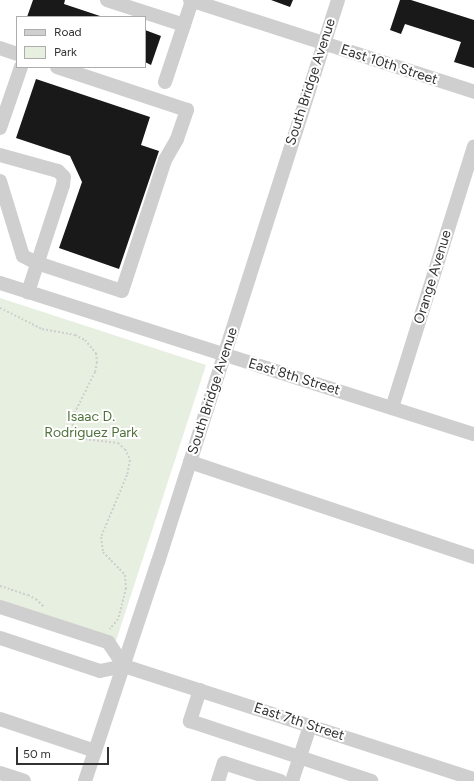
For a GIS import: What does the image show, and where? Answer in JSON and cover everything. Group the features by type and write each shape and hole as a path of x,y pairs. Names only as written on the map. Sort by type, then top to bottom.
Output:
{"street":[{"path":"107,0 184,25"},
{"path":"166,82 191,0"},
{"name":"East 10th Street","path":"191,0 474,92"},
{"name":"South Bridge Avenue","path":"85,781 124,666 338,0"},
{"path":"0,48 16,54"},
{"path":"0,128 21,68"},
{"path":"0,181 22,256 37,263 122,291 165,160 175,144 187,110 60,68"},
{"name":"Orange Avenue","path":"392,408 474,147"},
{"path":"0,155 58,171 64,176 63,185 28,292"},
{"name":"East 8th Street","path":"0,283 474,434"},
{"path":"190,462 474,558"},
{"path":"0,607 108,642 124,666"},
{"name":"East 7th Street","path":"0,638 100,671 124,666 310,726 449,776 474,779"},
{"path":"200,690 190,721 371,781"},
{"path":"0,719 95,751"},
{"path":"292,781 310,726"},
{"path":"218,781 224,763 258,778 280,781"},
{"path":"0,773 24,781"}],"path":[{"path":"0,308 42,329 75,335 85,340 96,353 97,362 95,372 90,385 73,414 71,420 72,428 76,434 85,439 118,443 125,449 130,460 127,475 101,537 103,552 125,575 126,588 118,619 111,629 106,630"},
{"path":"0,586 36,599 45,608"}],"green space":[{"name":"Isaac D. Rodriguez Park","path":"0,298 206,365 116,641 0,603"}],"building":[{"path":"33,0 65,0 64,4 100,16 27,16"},
{"path":"271,0 293,0 290,7"},
{"path":"400,0 411,0 474,20 474,68 454,62 461,42 405,24 401,34 390,30"},
{"path":"146,30 161,36 151,65 146,62"},
{"path":"36,79 150,117 141,145 159,151 119,269 59,248 82,182 70,156 16,138"}]}
